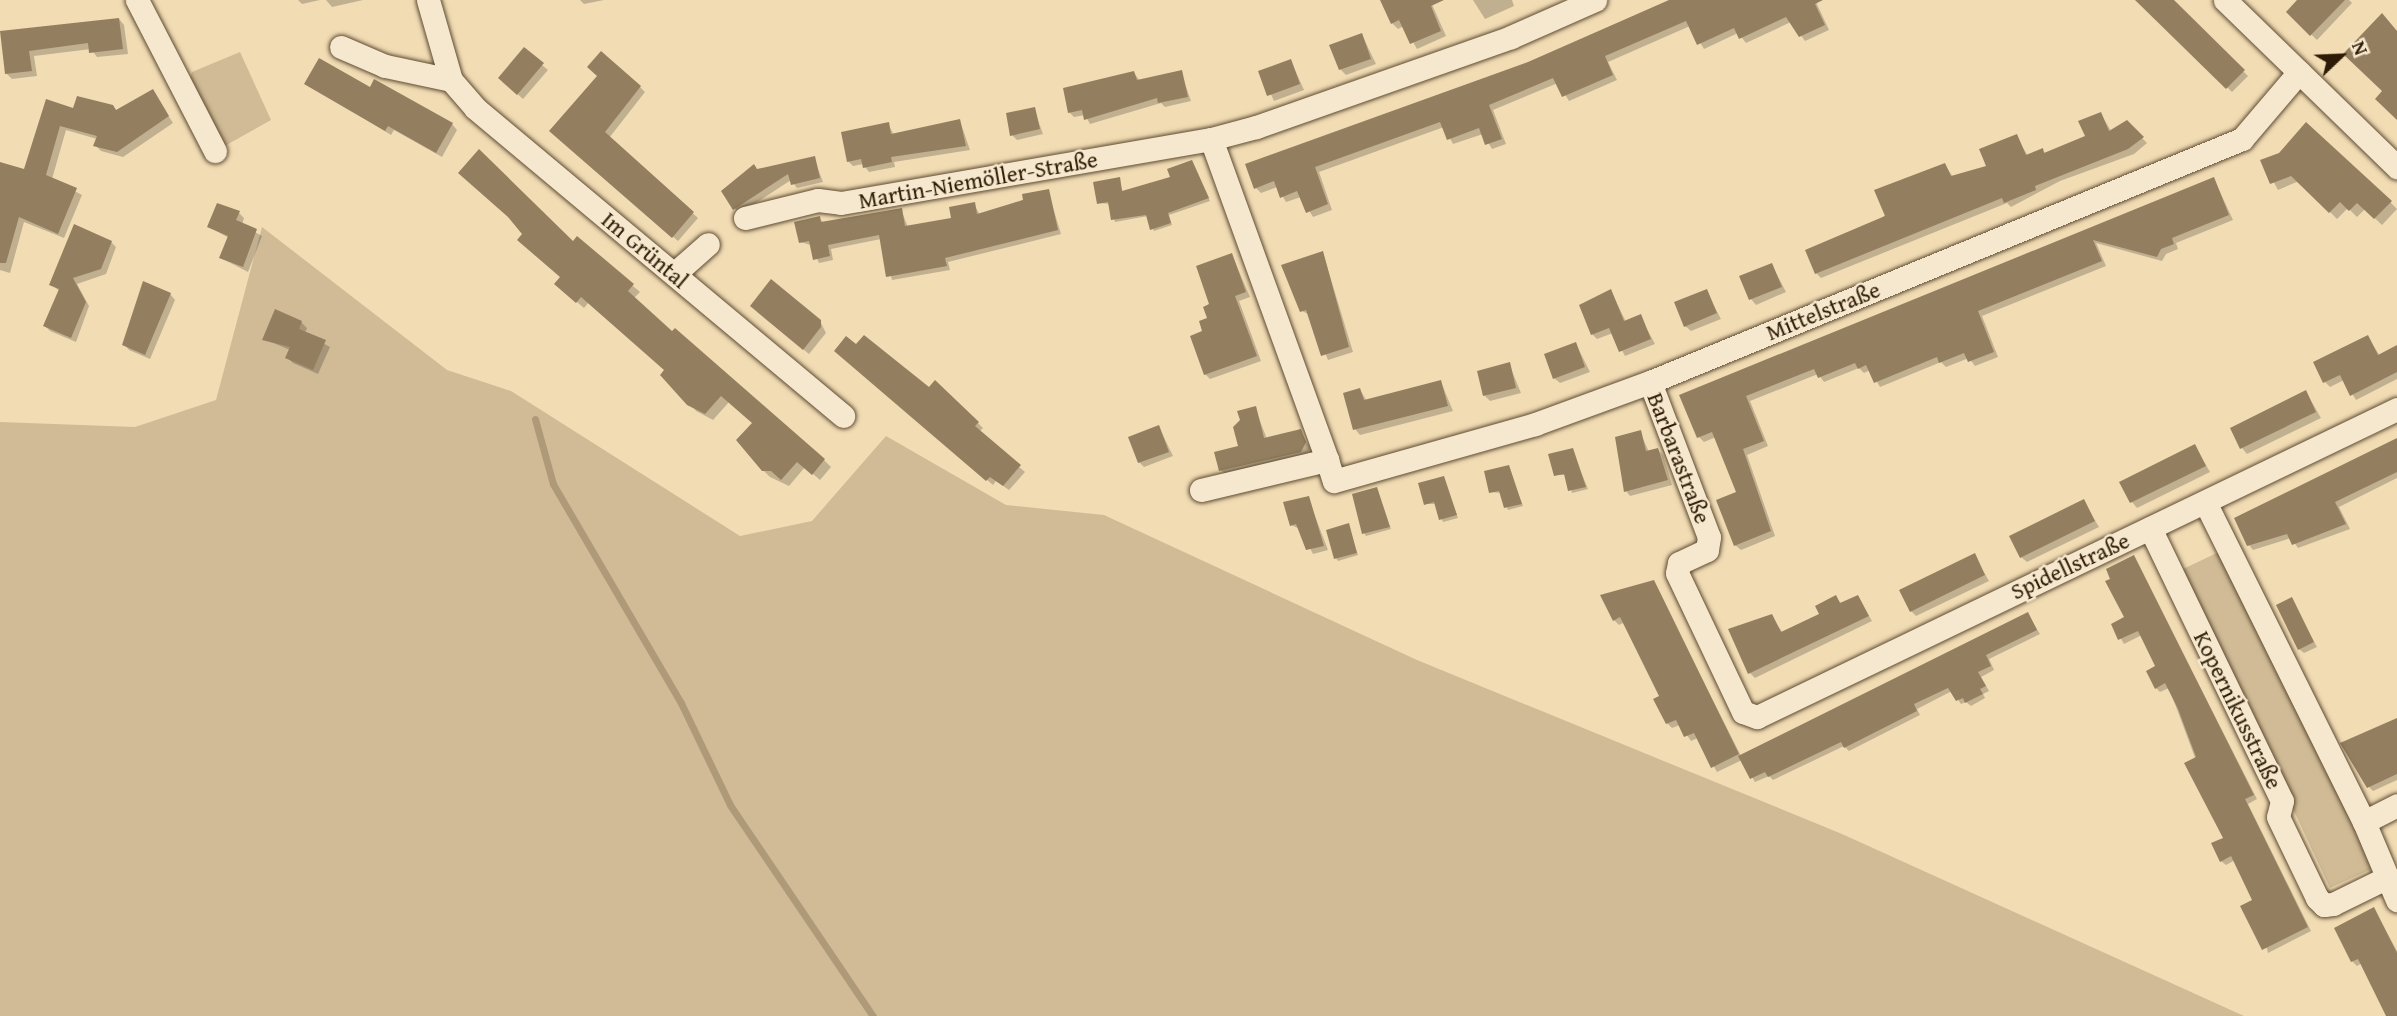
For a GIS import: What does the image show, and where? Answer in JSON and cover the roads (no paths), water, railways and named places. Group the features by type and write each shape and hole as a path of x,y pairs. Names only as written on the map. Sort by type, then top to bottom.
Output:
{"street":[{"path":"137,0 215,151"},
{"name":"Im Grüntal","path":"428,0 451,80 475,108 843,416"},
{"name":"Martin-Niemöller-Straße","path":"746,219 818,200 841,203 1211,139 1256,127 1511,37 1595,0"},
{"path":"2225,0 2397,167"},
{"path":"341,47 385,66 451,80"},
{"name":"Mittelstraße","path":"1211,139 1334,481 1535,424 1650,382 2242,139 2299,72"},
{"path":"674,274 708,244"},
{"name":"Barbarastraße","path":"1650,382 1709,537 1707,550 1679,563 1677,573 1743,712"},
{"name":"Spidellstraße","path":"1743,712 1757,717 2397,409"},
{"path":"1201,491 1327,460"},
{"path":"2206,503 2364,821 2397,900"},
{"name":"Kopernikusstraße","path":"2150,528 2282,801 2278,817 2317,898 2324,905 2333,904 2386,878"},
{"path":"2364,821 2397,806"}],"waterway":[{"path":"535,419 553,484 681,703 730,805 873,1016"}]}
